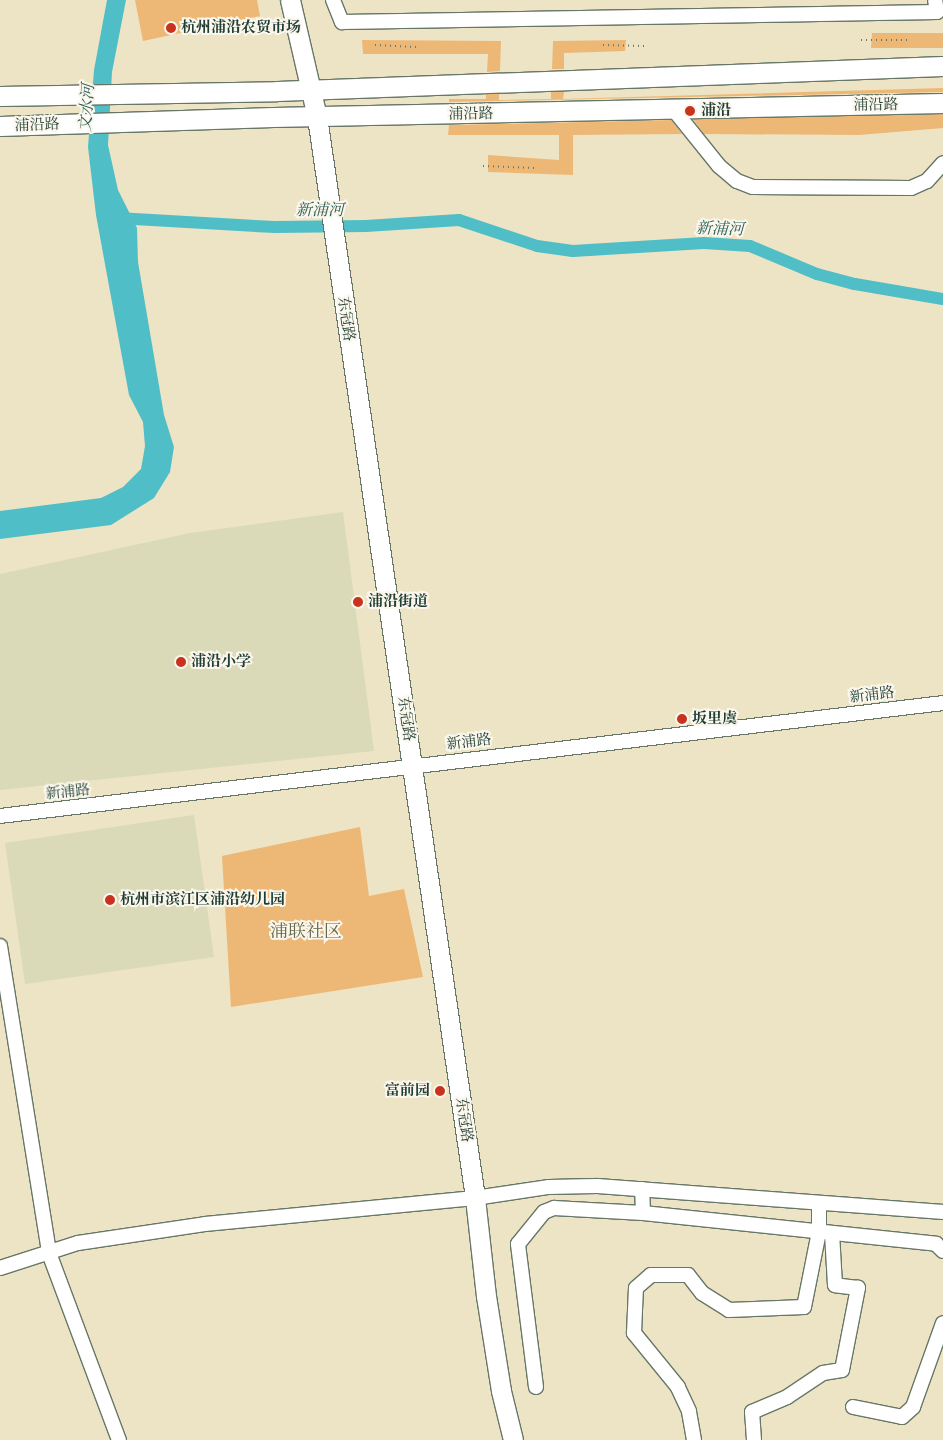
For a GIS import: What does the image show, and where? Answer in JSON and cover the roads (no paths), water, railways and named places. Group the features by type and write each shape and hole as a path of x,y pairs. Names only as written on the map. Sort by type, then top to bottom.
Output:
{"main road":[{"name":"东冠路","path":"290,0 317,117 413,765 475,1198 499,1381 513,1440"},
{"name":"浦沿路","path":"0,96 311,88 943,66"},
{"name":"浦沿路","path":"0,126 317,117 943,104"}],"street":[{"path":"333,0 342,22 937,12 935,0"},
{"path":"674,110 719,166 737,181 753,187 911,188 927,181 943,163"},
{"name":"新浦路","path":"0,816 943,703"},
{"path":"0,946 49,1253 119,1440"},
{"path":"0,1268 78,1243 204,1224 475,1198 549,1187 598,1186 943,1212"},
{"path":"642,1189 643,1213"},
{"path":"754,1440 752,1412 787,1397 823,1373 842,1370 858,1288 835,1285 819,1203"},
{"path":"536,1387 518,1244 544,1212 554,1208 643,1213 936,1244 943,1251"},
{"path":"694,1440 689,1411 678,1387 634,1333 636,1288 651,1275 688,1275 702,1293 729,1310 804,1307 826,1232"},
{"path":"853,1407 902,1417 913,1408 943,1323"}],"water":[{"path":"107,0 126,0 112,72 108,145 118,190 137,228 138,262 164,415 174,447 170,472 154,498 111,525 0,539 0,511 101,498 123,487 141,469 145,446 143,422 129,395 96,215 88,147 94,70"}],"waterway":[{"name":"新浦河","path":"117,218 275,227 366,226 459,220 537,246 573,251 704,243 750,246 817,274 855,284 943,299"}],"place":[{"name":"杭州浦沿农贸市场","path":"171,28"},
{"name":"浦沿","path":"690,111"},
{"name":"浦沿街道","path":"358,602"},
{"name":"浦沿小学","path":"181,662"},
{"name":"坂里虞","path":"682,719"},
{"name":"杭州市滨江区浦沿幼儿园","path":"110,900"},
{"name":"富前园","path":"440,1091"}],"district":[{"name":"浦联社区","path":"306,932"}],"water label":[{"name":"文水河","path":"87,108"}]}
